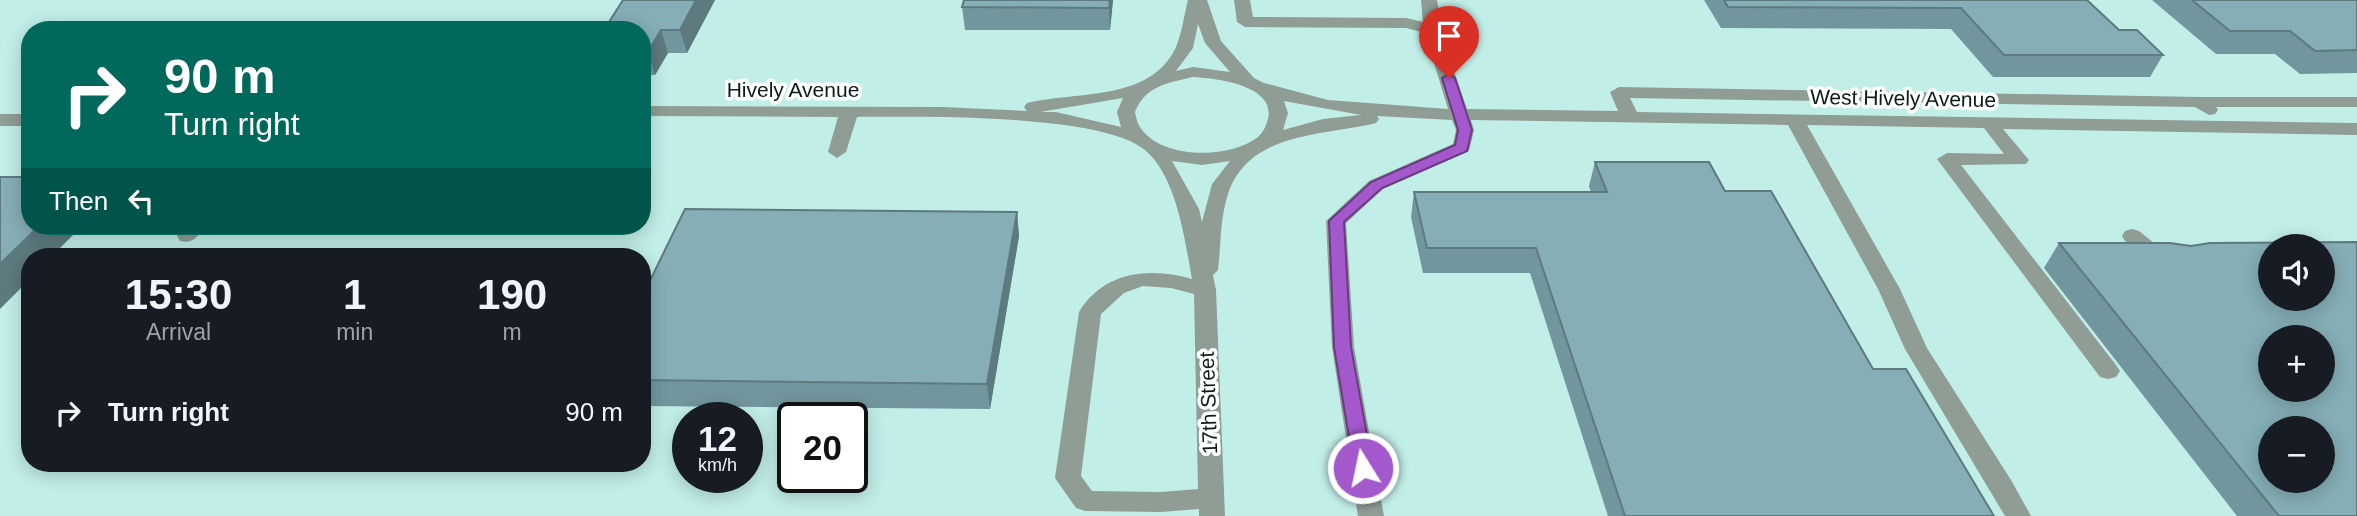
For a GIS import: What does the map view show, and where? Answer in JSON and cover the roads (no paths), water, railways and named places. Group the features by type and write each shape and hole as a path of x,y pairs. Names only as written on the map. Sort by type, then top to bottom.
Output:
{"street":[{"path":"1162,78 1184,48 1197,0"},
{"path":"1197,0 1213,43 1273,100 1277,109 1276,126 1261,144"},
{"path":"1242,0 1245,22 1406,23 1433,30"},
{"path":"1371,516 1343,347 1336,221 1376,185 1462,148 1465,130 1454,114 1428,9 1429,0"},
{"path":"1210,72 1255,84 1291,98 1332,107 1454,114 1333,124 1261,144 1234,155 1209,159 1180,157 1153,149 1134,135 1125,116 1132,97 1140,89 1177,74 1210,72"},
{"name":"Hively Avenue","path":"943,112 1058,105 1140,89"},
{"path":"1629,117 1619,92 2200,102 2357,102"},
{"path":"2200,102 2226,127"},
{"name":"Hively Avenue","path":"651,111 943,112 1056,118 1134,135"},
{"path":"837,152 849,112"},
{"name":"West Hively Avenue","path":"1454,114 2357,129"},
{"path":"1794,119 1889,289 1897,312 1934,380 2018,516"},
{"path":"2,121 21,120"},
{"path":"1989,123 2019,160 1947,159 2108,371"},
{"name":"17th Street","path":"1212,507 1205,290 1215,203 1220,187 1232,170 1261,144"},
{"name":"17th Street","path":"1153,149 1169,170 1189,209 1205,290"},
{"path":"2132,236 2161,260 2181,260"},
{"path":"1205,290 1161,277 1126,282 1105,294 1090,312 1068,478 1085,501 1161,502 1212,507"}]}
